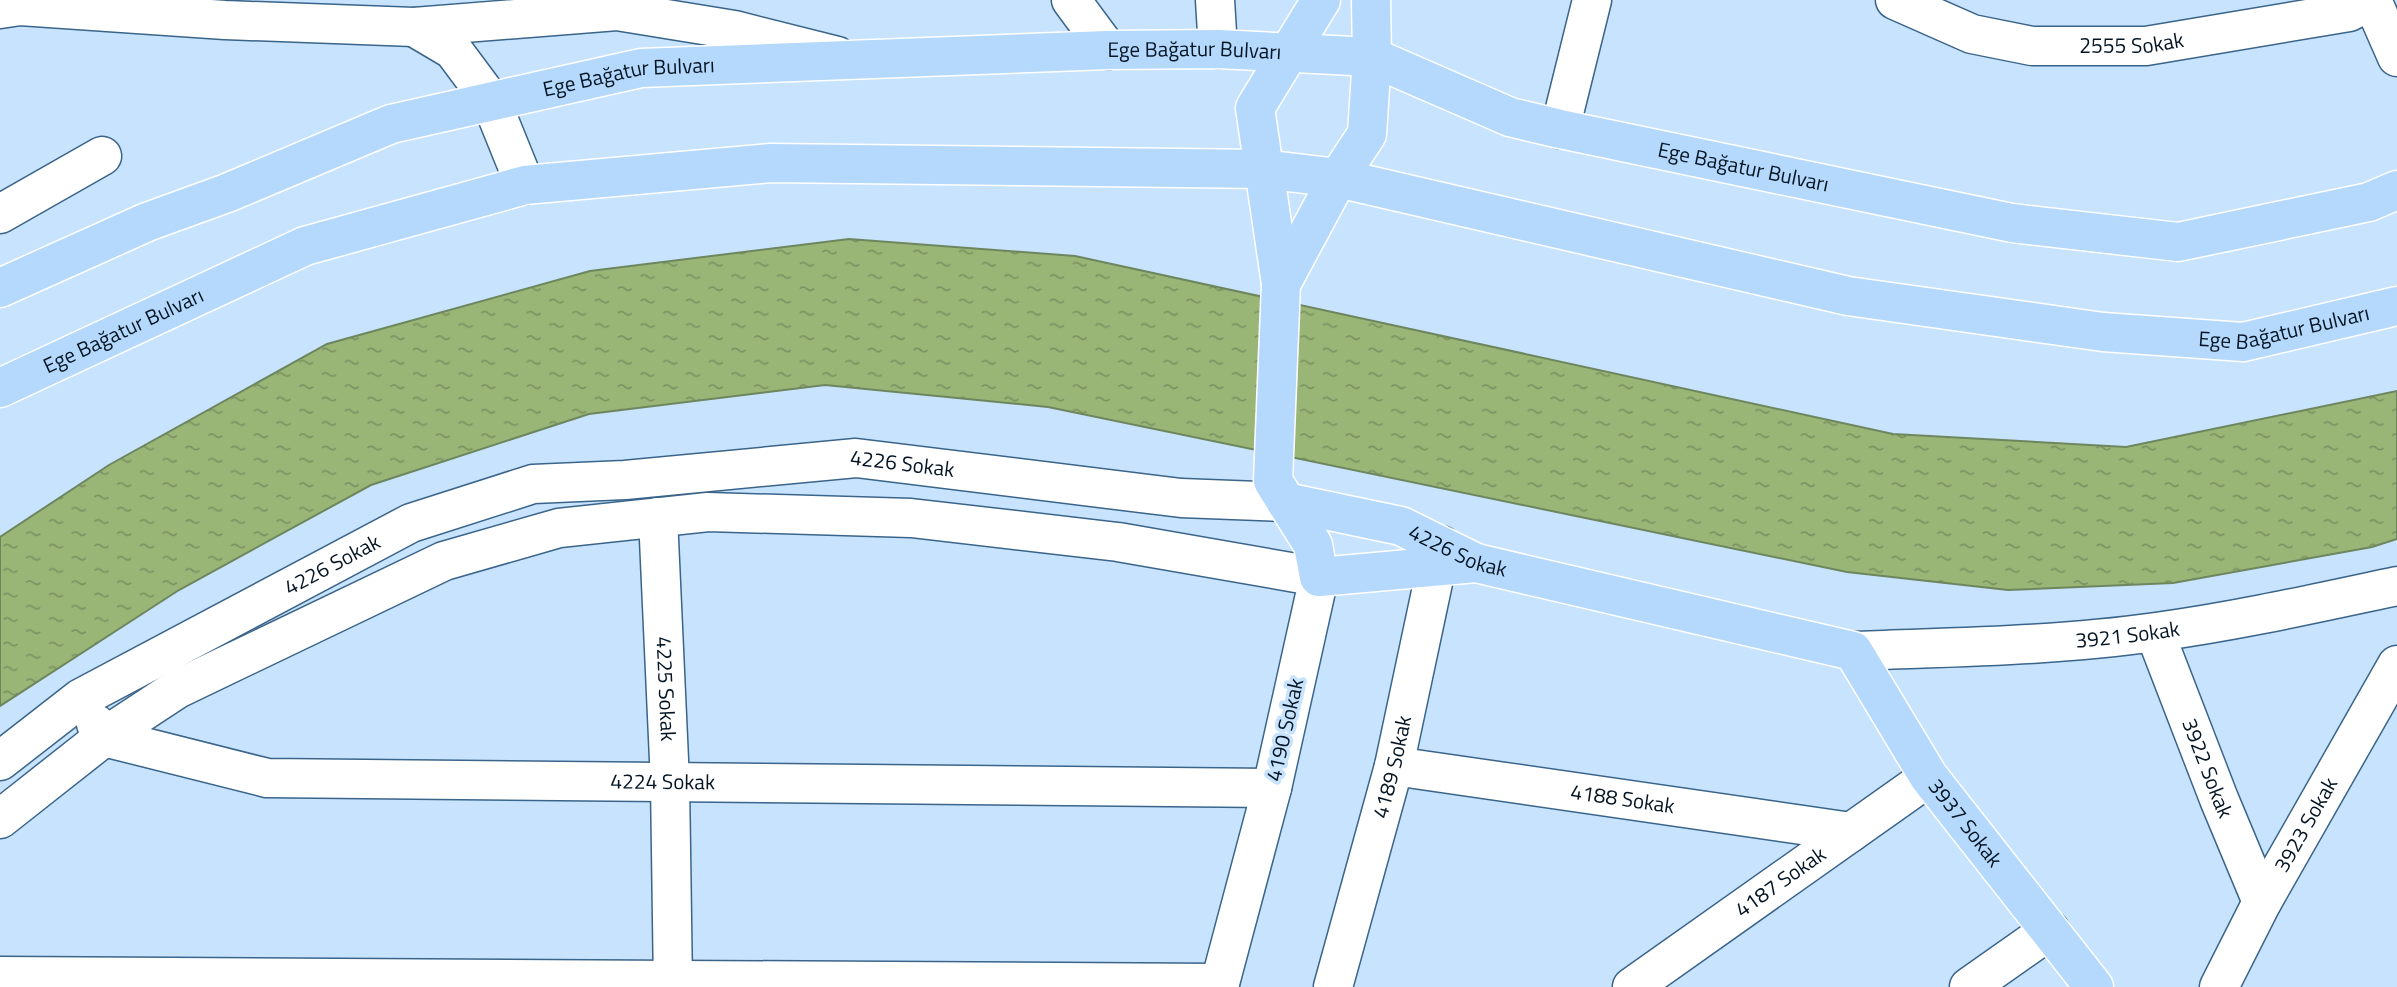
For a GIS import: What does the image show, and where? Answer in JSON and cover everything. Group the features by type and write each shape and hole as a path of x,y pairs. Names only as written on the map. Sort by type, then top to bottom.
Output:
{"main road":[{"path":"1280,491 1281,284 1255,108 1321,0"},
{"path":"1281,284 1338,178 1367,134 1372,57 1371,0"},
{"name":"Ege Bağatur Bulvarı","path":"0,288 147,222 227,193 391,124 641,68 849,59 1219,49 1372,57 1510,117 1560,129 2012,223 2178,242 2370,202 2397,190"},
{"name":"Ege Bağatur Bulvarı","path":"0,388 305,246 525,186 772,163 1263,169 1338,178 1848,296 2103,332 2243,342 2397,306"},
{"name":"4226 Sokak","path":"1280,491 1401,526 1439,555"},
{"name":"4190 Sokak","path":"1280,491 1313,545 1320,577"},
{"name":"4226 Sokak","path":"1320,577 1439,555 1853,651"},
{"name":"3937 Sokak","path":"1853,651 1929,776 2094,987"}],"street":[{"path":"1071,0 1108,50"},
{"path":"1215,0 1219,49"},
{"path":"1560,129 1592,0"},
{"name":"2555 Sokak","path":"1895,0 1972,34 2032,47 2146,46 2349,12 2372,0"},
{"path":"2372,0 2397,57"},
{"path":"0,9 20,6 225,20 617,11 734,30 849,59"},
{"path":"440,17 453,50 491,101 525,186"},
{"path":"0,214 102,156"},
{"name":"4226 Sokak","path":"0,761 81,698 411,523 533,484 625,480 856,457 1181,498 1280,491"},
{"path":"0,819 104,737 177,689 444,561 559,528 708,512 911,518 1118,542 1320,577"},
{"name":"4225 Sokak","path":"657,517 670,782 673,983"},
{"name":"4189 Sokak","path":"1333,987 1394,766 1439,555"},
{"name":"4190 Sokak","path":"1220,985 1272,789 1320,577"},
{"name":"3921 Sokak","path":"1853,651 2032,644 2155,633 2267,614 2397,586"},
{"name":"3922 Sokak","path":"2155,633 2262,902"},
{"name":"3923 Sokak","path":"2219,987 2262,902 2397,665"},
{"path":"81,698 104,737"},
{"name":"4224 Sokak","path":"104,737 267,778 1272,789"},
{"name":"4188 Sokak","path":"1394,766 1851,832"},
{"name":"4187 Sokak","path":"1632,987 1929,776"},
{"path":"1969,987 2050,930"},
{"path":"0,975 673,983 1220,985"}],"water":[{"path":"849,239 1075,256 1893,434 2126,447 2397,391 2397,539 2372,547 2173,583 2008,590 1847,572 1048,407 825,385 589,414 371,485 179,590 0,706 0,537 109,465 327,344 590,271"}]}
